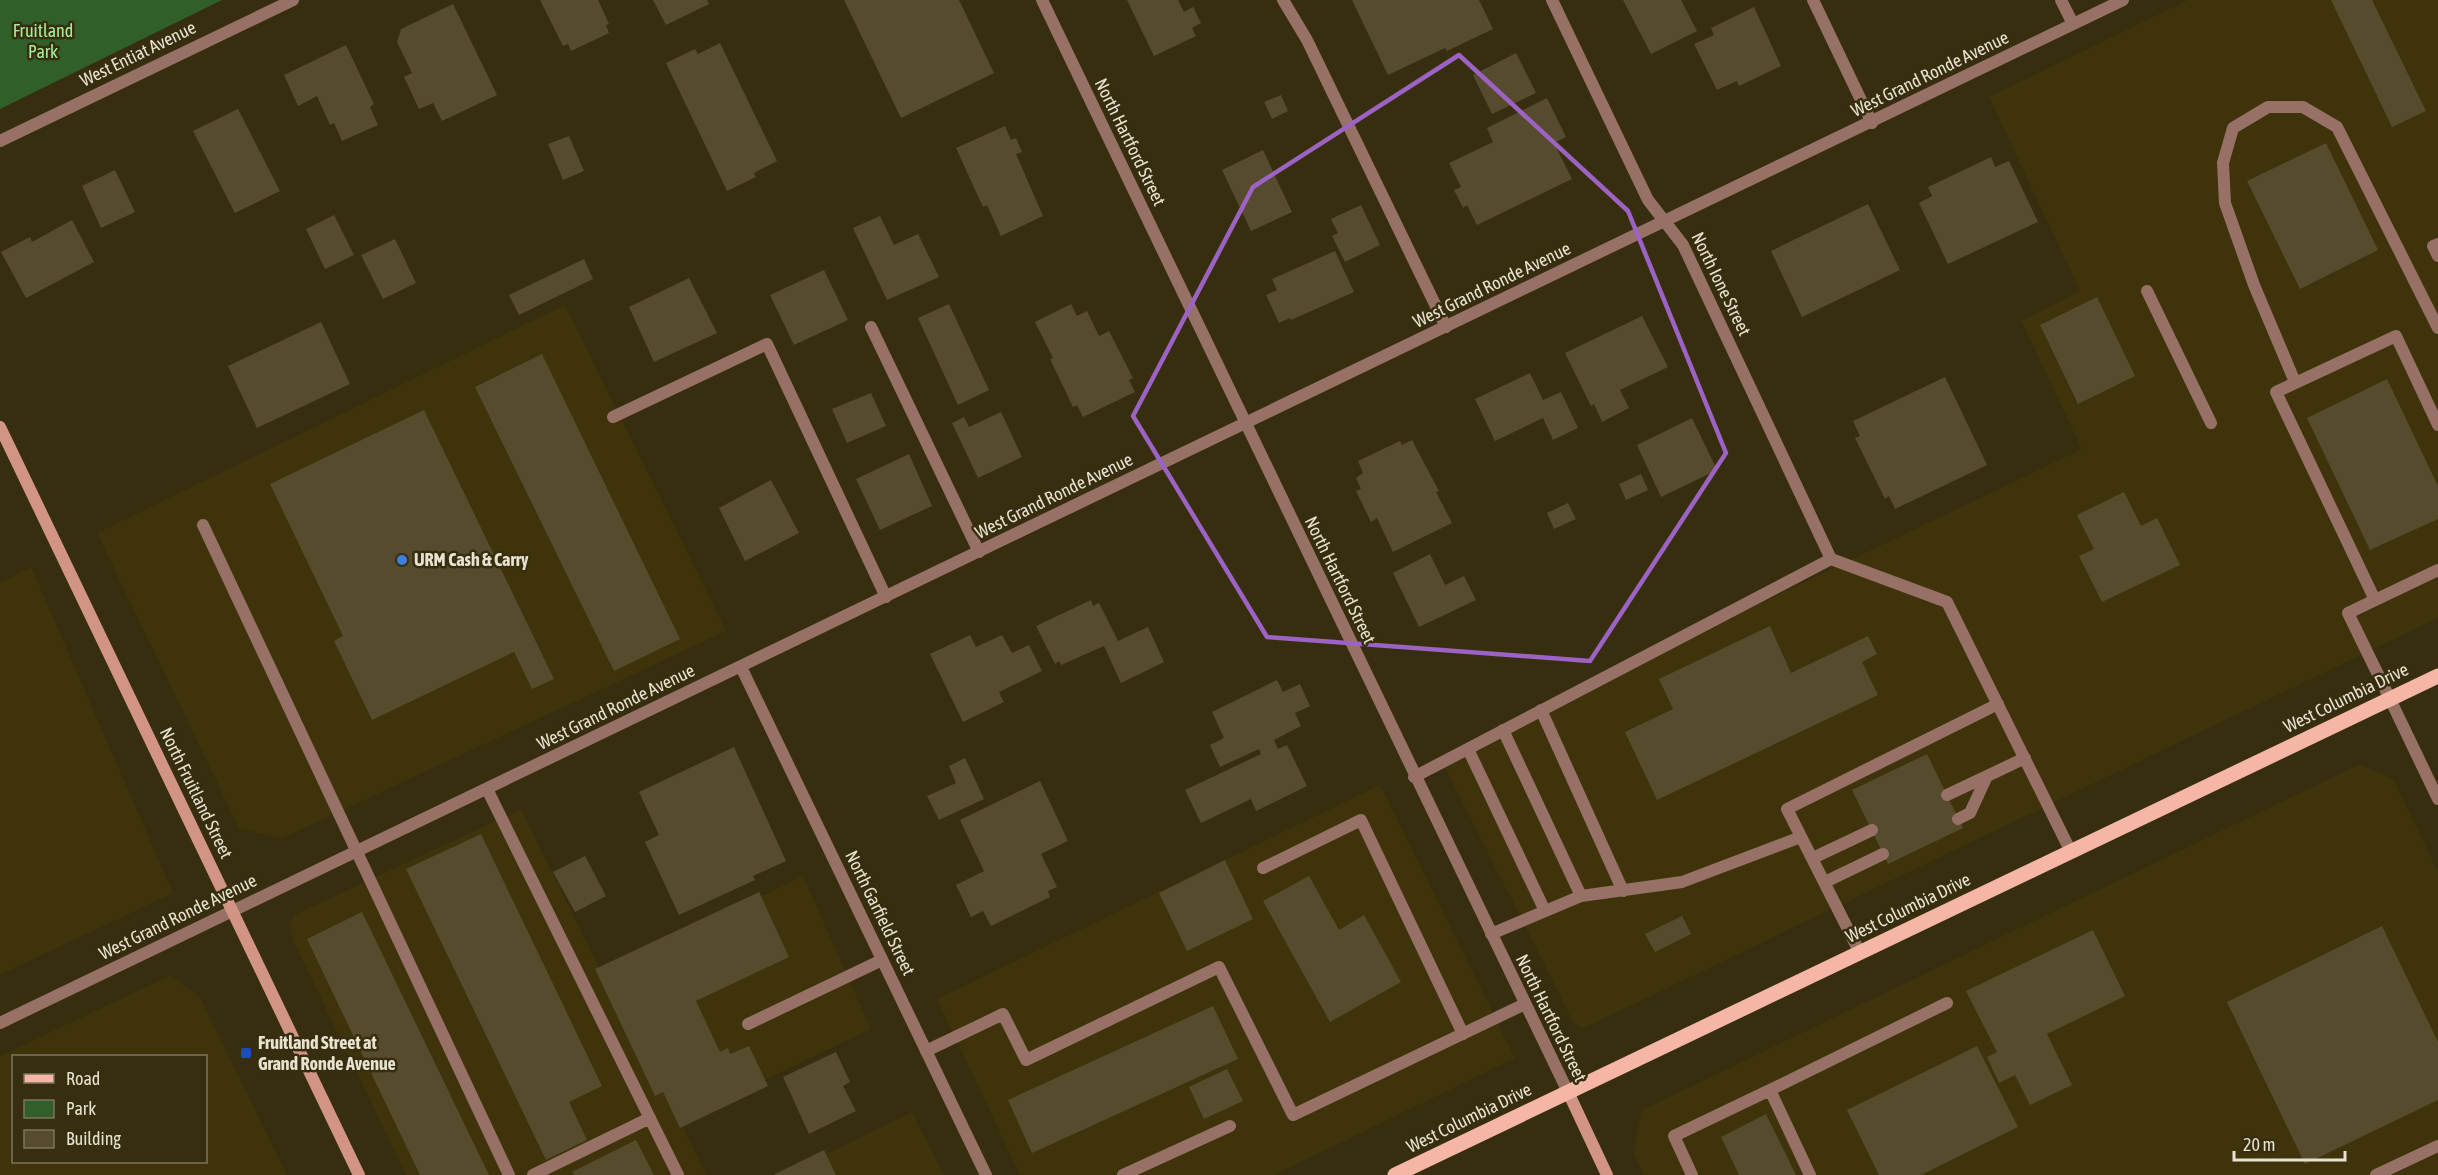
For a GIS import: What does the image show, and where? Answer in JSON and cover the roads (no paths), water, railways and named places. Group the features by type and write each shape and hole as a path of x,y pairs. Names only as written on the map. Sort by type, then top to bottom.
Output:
{"main road":[{"name":"West Columbia Drive","path":"1395,1175 2438,676"}],"street":[{"name":"West Entiat Avenue","path":"0,141 293,0"},
{"name":"North Hartford Street","path":"1042,0 1607,1175"},
{"path":"1282,0 1307,40 1446,327"},
{"name":"North Ione Street","path":"1552,0 1648,200 1683,244 1831,559"},
{"path":"1813,0 1872,123"},
{"path":"2061,0 2073,24"},
{"name":"West Grand Ronde Avenue","path":"0,1023 1872,123 2123,0"},
{"path":"2295,382 2254,285 2225,203 2223,163 2233,128 2268,107 2303,107 2337,127 2438,328"},
{"path":"2438,244 2433,246 2438,256"},
{"path":"2147,291 2211,423"},
{"path":"871,327 979,552"},
{"path":"2375,600 2277,392 2396,336 2438,425"},
{"path":"613,417 767,344 886,597"},
{"name":"North Fruitland Street","path":"0,427 359,1175"},
{"path":"203,525 509,1175"},
{"path":"1414,777 1831,559 1947,602 2071,852"},
{"path":"2438,570 2348,613 2438,799"},
{"name":"North Garfield Street","path":"741,667 986,1175"},
{"path":"1860,953 1787,809 1998,704"},
{"path":"1541,710 1623,891"},
{"path":"1503,730 1581,896"},
{"path":"1468,749 1545,911"},
{"path":"1947,795 2025,758"},
{"path":"1958,819 1970,813 1987,776"},
{"path":"487,789 678,1175"},
{"path":"1263,868 1361,820 1463,1034"},
{"path":"1813,858 1872,830"},
{"path":"1491,934 1581,896 1682,882 1801,837"},
{"path":"1825,882 1884,854"},
{"path":"748,1024 882,960"},
{"path":"926,1051 1003,1014 1026,1060 1219,967 1293,1115 1525,1004"},
{"path":"1692,1175 1674,1136 1947,1003"},
{"path":"1770,1090 1810,1175"},
{"path":"533,1175 650,1118"},
{"path":"1124,1175 1230,1126"},
{"path":"2376,1175 2438,1146"}],"place":[{"name":"URM Cash & Carry","path":"402,560"},
{"name":"Fruitland Street at Grand Ronde Avenue","path":"246,1053"}],"park label":[{"name":"Fruitland Park","path":"43,42"}]}
